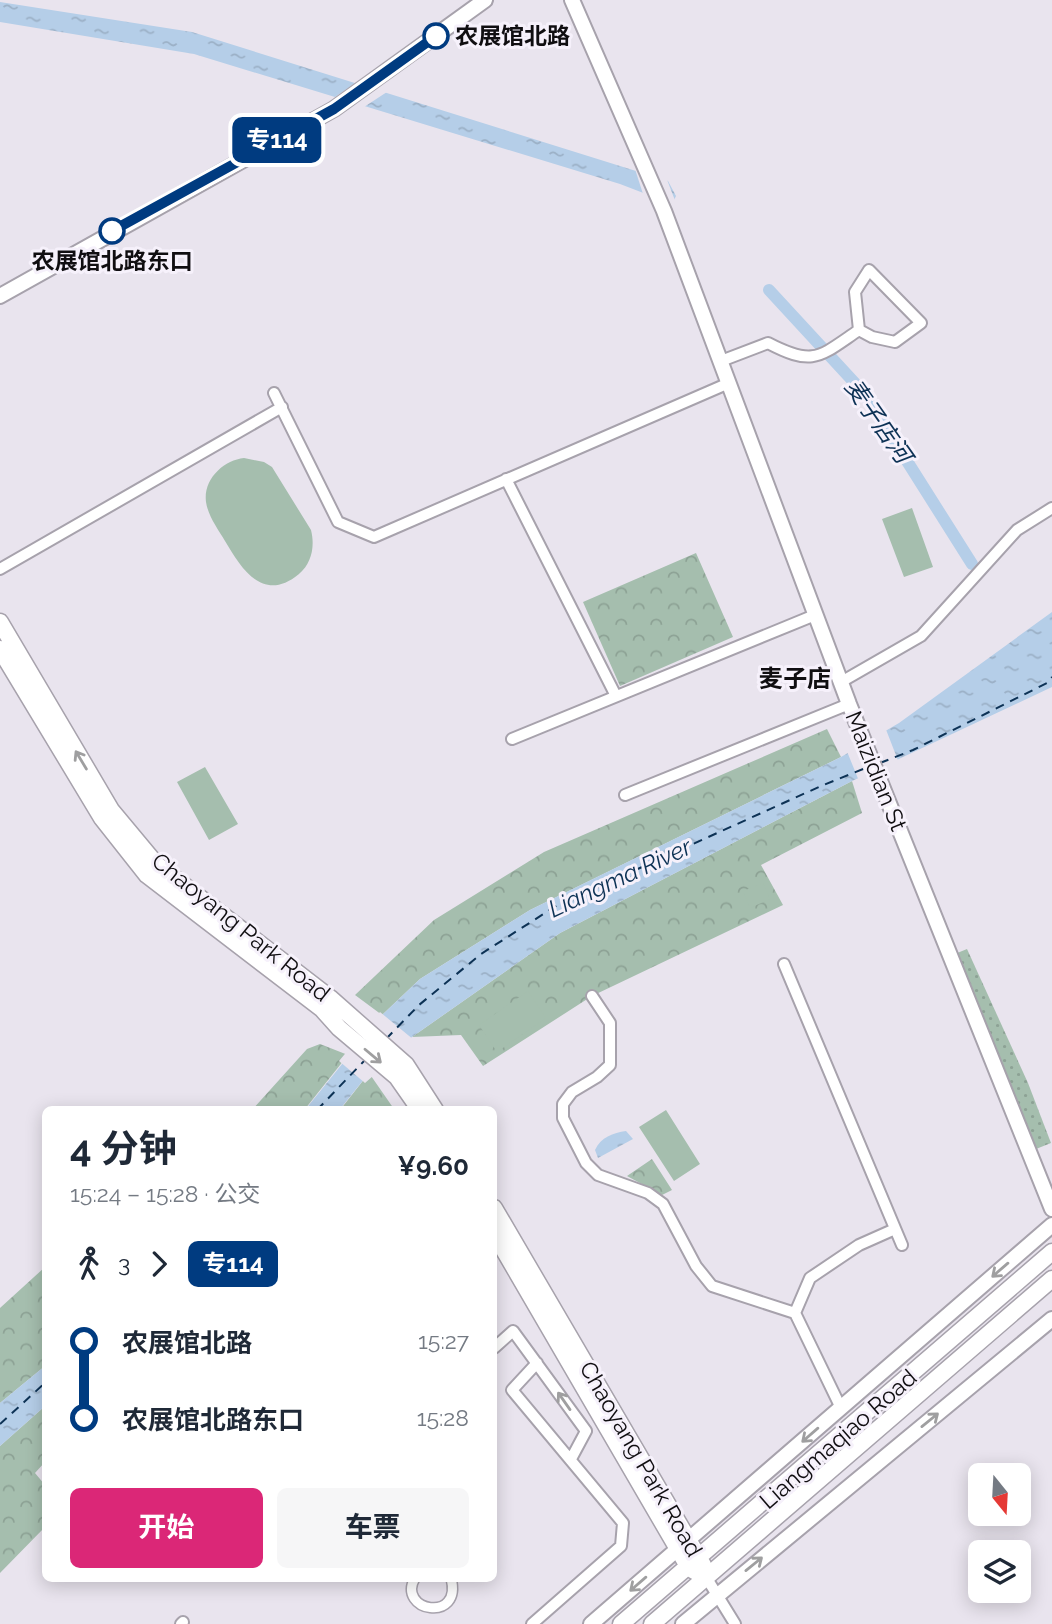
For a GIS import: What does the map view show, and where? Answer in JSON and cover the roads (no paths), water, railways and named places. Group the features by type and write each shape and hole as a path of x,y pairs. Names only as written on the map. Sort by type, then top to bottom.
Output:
{"main road":[{"name":"Chaoyang Park Road","path":"0,622 111,810 156,864 330,998 353,1030"},
{"name":"Chaoyang Park Road","path":"0,649 96,808 147,875 353,1030 402,1071 432,1106"},
{"name":"Chaoyang Park Road","path":"402,1071 418,1106"},
{"name":"Chaoyang Park Road","path":"497,1213 684,1544 706,1577"},
{"name":"Chaoyang Park Road","path":"497,1238 603,1417 684,1544"},
{"name":"Liangmaqiao Road","path":"621,1624 695,1563 1052,1252"},
{"name":"Liangmaqiao Road","path":"652,1624 1052,1279"}],"street":[{"path":"0,296 341,104 485,0"},
{"name":"Maizidian St","path":"572,0 664,211 849,705 1052,1209"},
{"path":"869,270 920,323 895,342 872,337 859,330 855,292 869,270"},
{"path":"721,361 768,343 797,358 821,355 859,330"},
{"path":"274,393 338,522 374,537 729,383"},
{"path":"0,569 282,407"},
{"path":"506,479 617,696"},
{"path":"841,682 921,636 1017,530 1052,508"},
{"path":"512,739 815,615"},
{"path":"625,795 849,705"},
{"path":"783,964 902,1245"},
{"path":"592,996 610,1023 610,1065 597,1077 572,1092 563,1104 563,1118 586,1163 598,1175 648,1193 663,1204 696,1266 712,1286 795,1313 841,1408"},
{"path":"591,1624 1052,1225"},
{"path":"795,1313 810,1278 859,1245 895,1229"},
{"path":"683,1624 1052,1319"},
{"path":"497,1345 513,1331 586,1431"},
{"path":"532,1624 621,1546 623,1522 512,1390 537,1363"},
{"path":"571,1459 586,1431 603,1417"},
{"path":"706,1577 735,1624"},
{"path":"414,1582 412,1594 416,1602 429,1608 441,1608 449,1601 453,1592 452,1582"}],"water":[{"path":"0,2 192,32 668,181 676,196 672,204 620,184 194,54 0,22"},
{"name":"Liangma River","path":"1052,612 1052,687 852,781 560,933 412,1037 369,1073 342,1106 308,1106 380,1017 420,979 530,910 841,757 899,723"},
{"path":"626,1131 633,1139 598,1158 595,1150 604,1139"},
{"path":"42,1368 42,1409 0,1446 0,1403"}],"waterway":[{"name":"麦子店河","path":"769,290 864,393 972,564"}],"place":[{"name":"农展馆北路","path":"436,36"},
{"name":"农展馆北路东口","path":"112,231"}],"district":[{"name":"麦子店","path":"795,679"}]}
